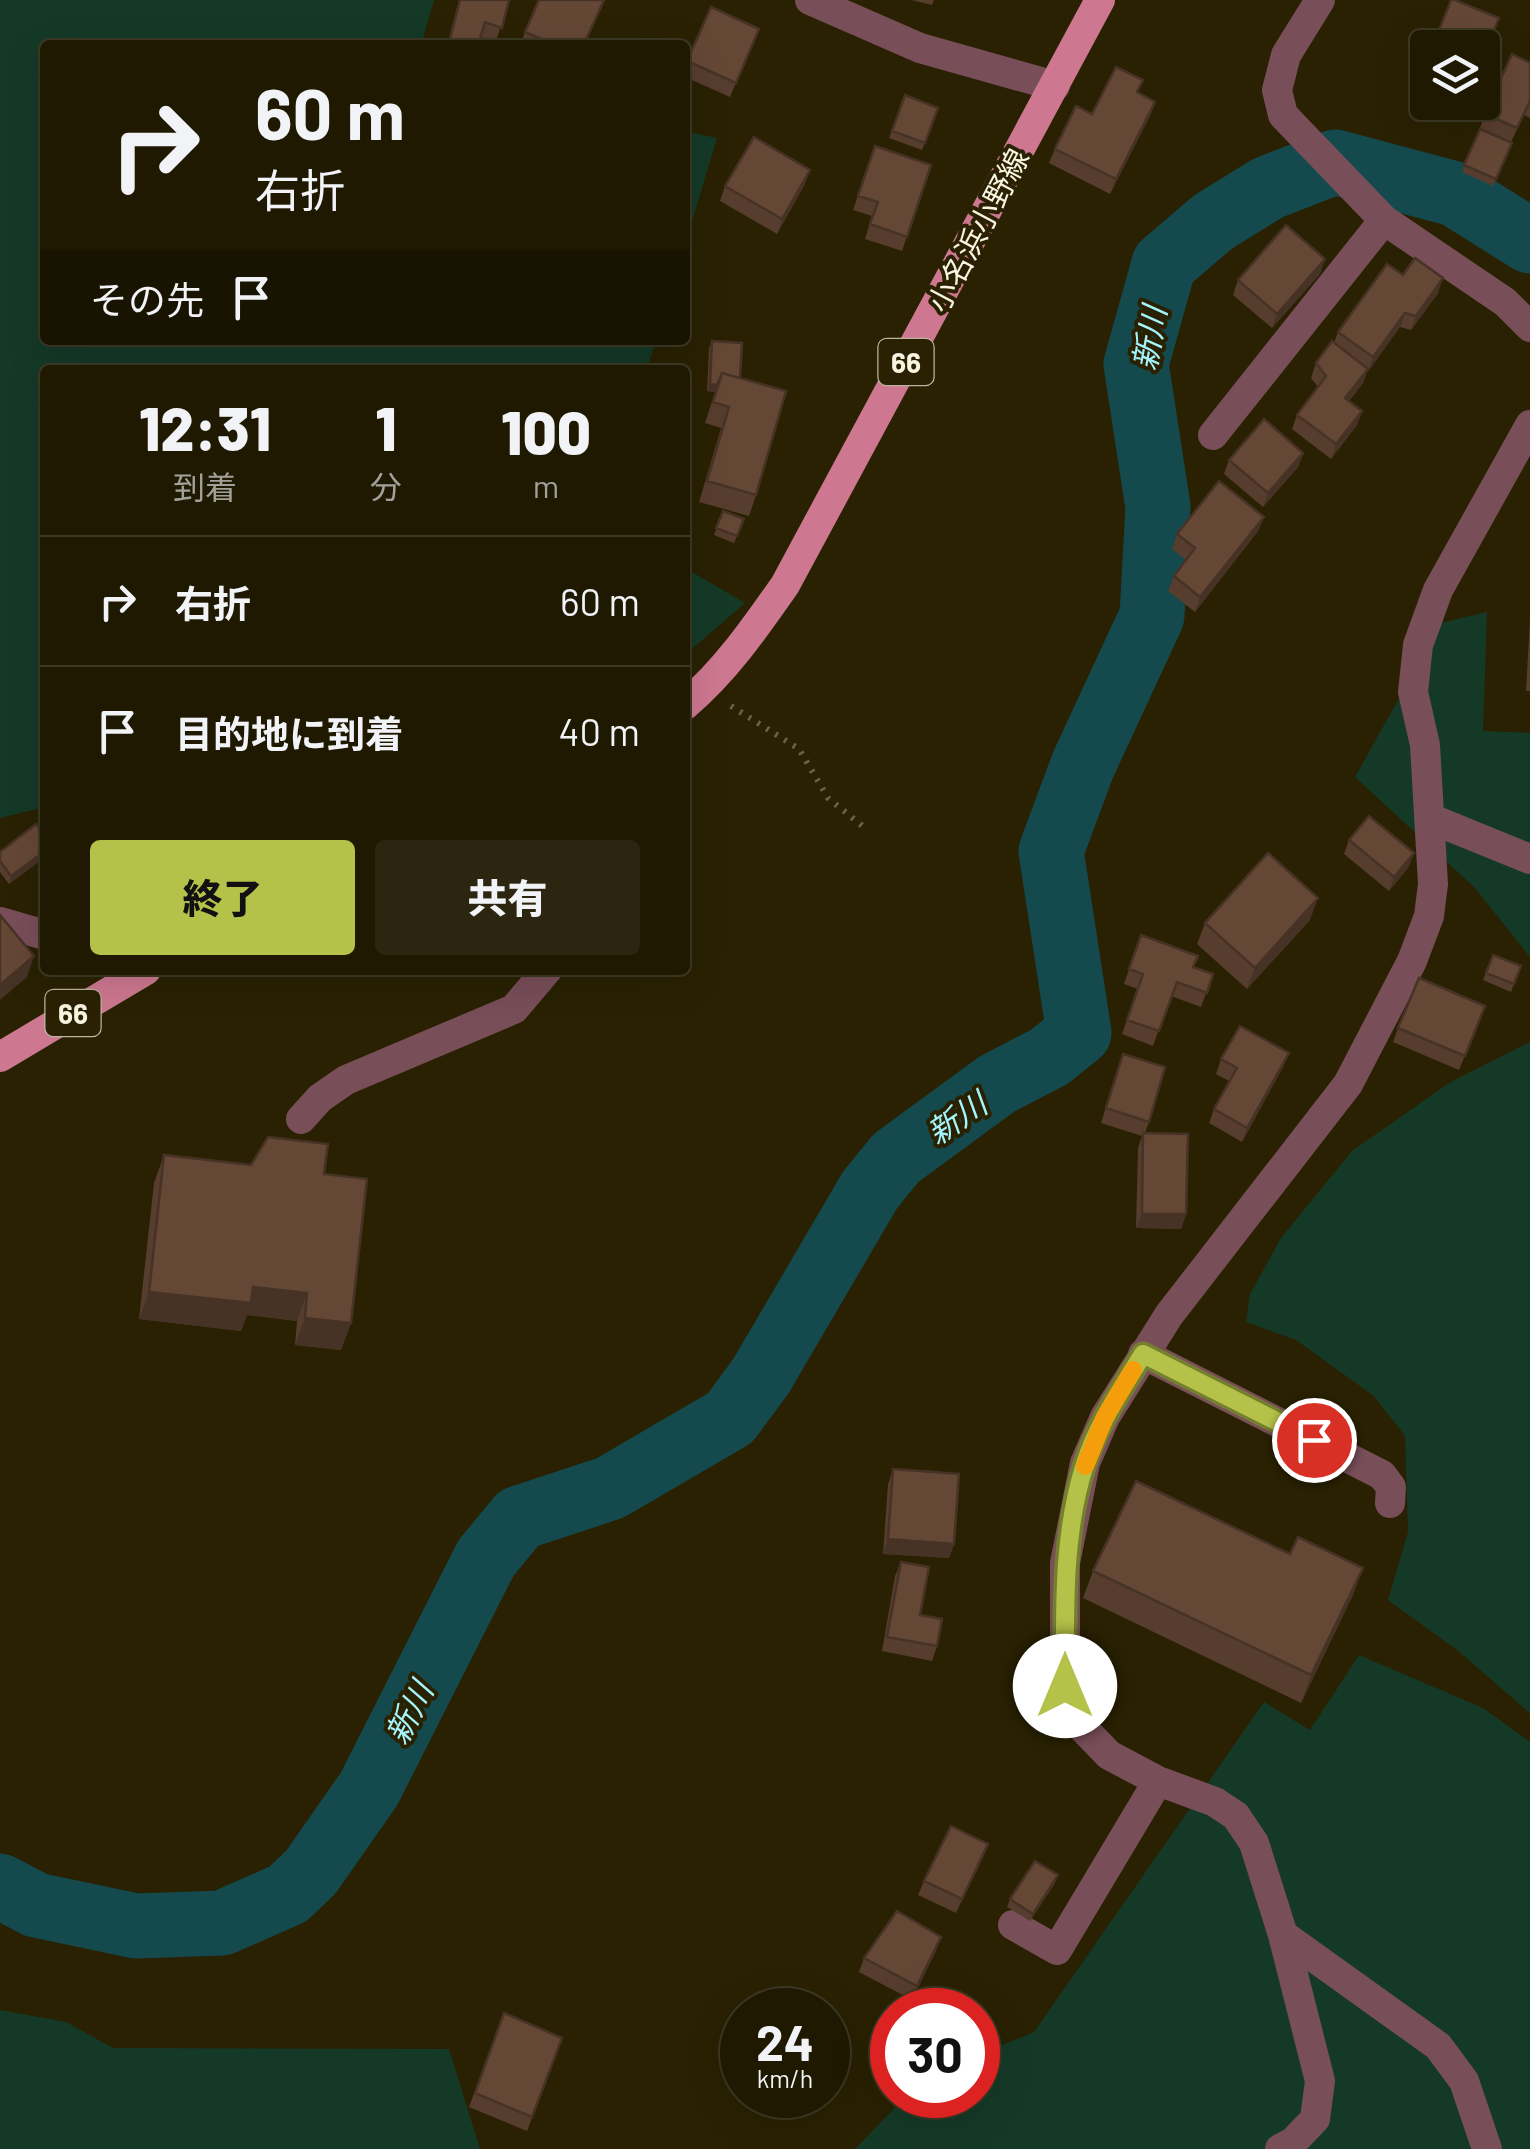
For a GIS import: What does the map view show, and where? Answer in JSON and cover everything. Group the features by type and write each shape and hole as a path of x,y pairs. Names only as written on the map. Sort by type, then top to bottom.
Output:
{"main road":[{"name":"小名浜小野線","path":"694,697 739,649 786,586 1100,0"},
{"name":"66","path":"0,1057 131,975"}],"street":[{"path":"810,0 920,48 1055,86"},
{"path":"1320,0 1286,56 1276,90 1283,115 1375,211 1505,302 1530,327"},
{"path":"1213,435 1375,211"},
{"path":"1280,2149 1293,2142 1315,2118 1320,2082 1284,1935 1254,1843 1236,1816 1215,1802 1158,1782 1109,1755 1079,1724 1065,1686 1065,1564 1085,1464 1105,1417 1169,1315 1348,1084 1412,961 1429,916 1433,884 1426,745 1413,692 1418,645 1438,590 1530,425"},
{"path":"1429,818 1530,859"},
{"path":"0,922 40,934"},
{"path":"301,1119 320,1098 346,1080 514,1009 543,975"},
{"path":"1143,1354 1382,1475 1391,1487 1390,1503"},
{"path":"1013,1924 1056,1950 1158,1782"},
{"path":"1284,1935 1438,2046 1464,2081 1487,2149"}],"path":[{"path":"694,697 800,749 828,798 866,828"}],"green space":[{"path":"0,0 434,0 422,40 40,40 40,345 654,345 648,365 40,365 40,808 0,818"},
{"path":"690,132 717,138 690,228"},
{"path":"690,571 745,603 690,651"},
{"path":"1487,612 1483,731 1530,733 1530,957 1474,887 1355,777 1441,623"},
{"path":"1530,1042 1530,1713 1457,1650 1388,1600 1408,1532 1405,1436 1374,1396 1296,1340 1246,1322 1250,1294 1281,1238 1352,1151 1449,1083"},
{"path":"1359,1655 1483,1708 1530,1742 1530,2149 855,2149 885,2118 1000,2118 1000,2046 1034,2032 1264,1702 1310,1730"},
{"path":"0,2010 66,2022 113,2048 449,2049 480,2149 0,2149"}],"building":[{"path":"460,0 509,0 502,28 485,22 480,40 450,39"},
{"path":"539,0 604,0 586,40 544,40 525,32"},
{"path":"1451,0 1499,18 1494,30 1439,30"},
{"path":"711,7 759,29 736,83 690,62"},
{"path":"1512,54 1530,63 1530,101 1517,128 1499,120 1500,81"},
{"path":"1116,67 1143,80 1137,92 1155,102 1116,179 1055,149 1076,106 1092,114"},
{"path":"905,95 938,108 925,143 892,131"},
{"path":"1480,129 1512,143 1496,179 1464,165"},
{"path":"754,137 810,170 782,219 725,186"},
{"path":"875,146 931,165 907,237 870,224 878,202 858,196"},
{"path":"1286,225 1325,259 1277,314 1238,280"},
{"path":"1415,258 1443,278 1416,316 1405,313 1373,357 1338,332 1387,264 1403,275"},
{"path":"712,341 742,343 740,378 722,373 717,385 710,384"},
{"path":"1332,341 1368,369 1345,398 1362,411 1336,444 1297,415 1326,376 1316,363"},
{"path":"722,373 786,391 756,495 707,481 729,407 713,402"},
{"path":"1264,419 1303,453 1268,493 1229,460"},
{"path":"1219,481 1264,517 1200,597 1174,576 1195,548 1177,534"},
{"path":"723,511 744,519 737,536 716,528"},
{"path":"1369,816 1414,853 1394,877 1349,840"},
{"path":"36,824 40,829 40,855 11,876 0,861 0,852"},
{"path":"1268,853 1318,898 1255,968 1205,923"},
{"path":"0,915 34,956 0,985"},
{"path":"1141,935 1198,956 1193,967 1213,974 1207,993 1177,982 1159,1031 1127,1020 1143,974 1129,969"},
{"path":"1493,955 1521,966 1514,984 1486,973"},
{"path":"1419,978 1485,1006 1465,1056 1398,1028"},
{"path":"1240,1026 1289,1053 1247,1128 1214,1109 1237,1068 1221,1059"},
{"path":"1123,1054 1165,1067 1149,1122 1106,1108"},
{"path":"1143,1133 1188,1134 1186,1214 1142,1214"},
{"path":"268,1137 328,1144 324,1174 367,1179 351,1323 305,1318 307,1293 253,1287 251,1303 149,1292 164,1155 251,1165"},
{"path":"893,1469 959,1474 954,1544 888,1539"},
{"path":"1136,1481 1290,1554 1298,1537 1363,1568 1311,1675 1093,1571"},
{"path":"901,1562 929,1567 920,1615 942,1619 937,1646 887,1637"},
{"path":"951,1826 988,1844 962,1899 924,1881"},
{"path":"1035,1861 1058,1875 1033,1914 1010,1899"},
{"path":"897,1911 941,1937 917,1986 864,1958"},
{"path":"504,2013 562,2038 532,2117 475,2093"}],"waterway":[{"name":"新川","path":"0,1886 36,1905 136,1926 222,1923 288,1894 311,1872 369,1789 486,1558 519,1518 610,1488 730,1418 761,1376 870,1190 896,1158 997,1084 1049,1057 1079,1033 1051,851 1083,765 1152,616 1158,507 1136,364 1164,264 1213,222 1268,188 1335,162 1455,194 1530,241"}],"slow traffic":[{"path":"1085,1466 1105,1417 1133,1370"}],"route":[{"path":"1065,1686 1065,1564 1085,1464 1105,1417 1143,1354 1314,1440"}]}
